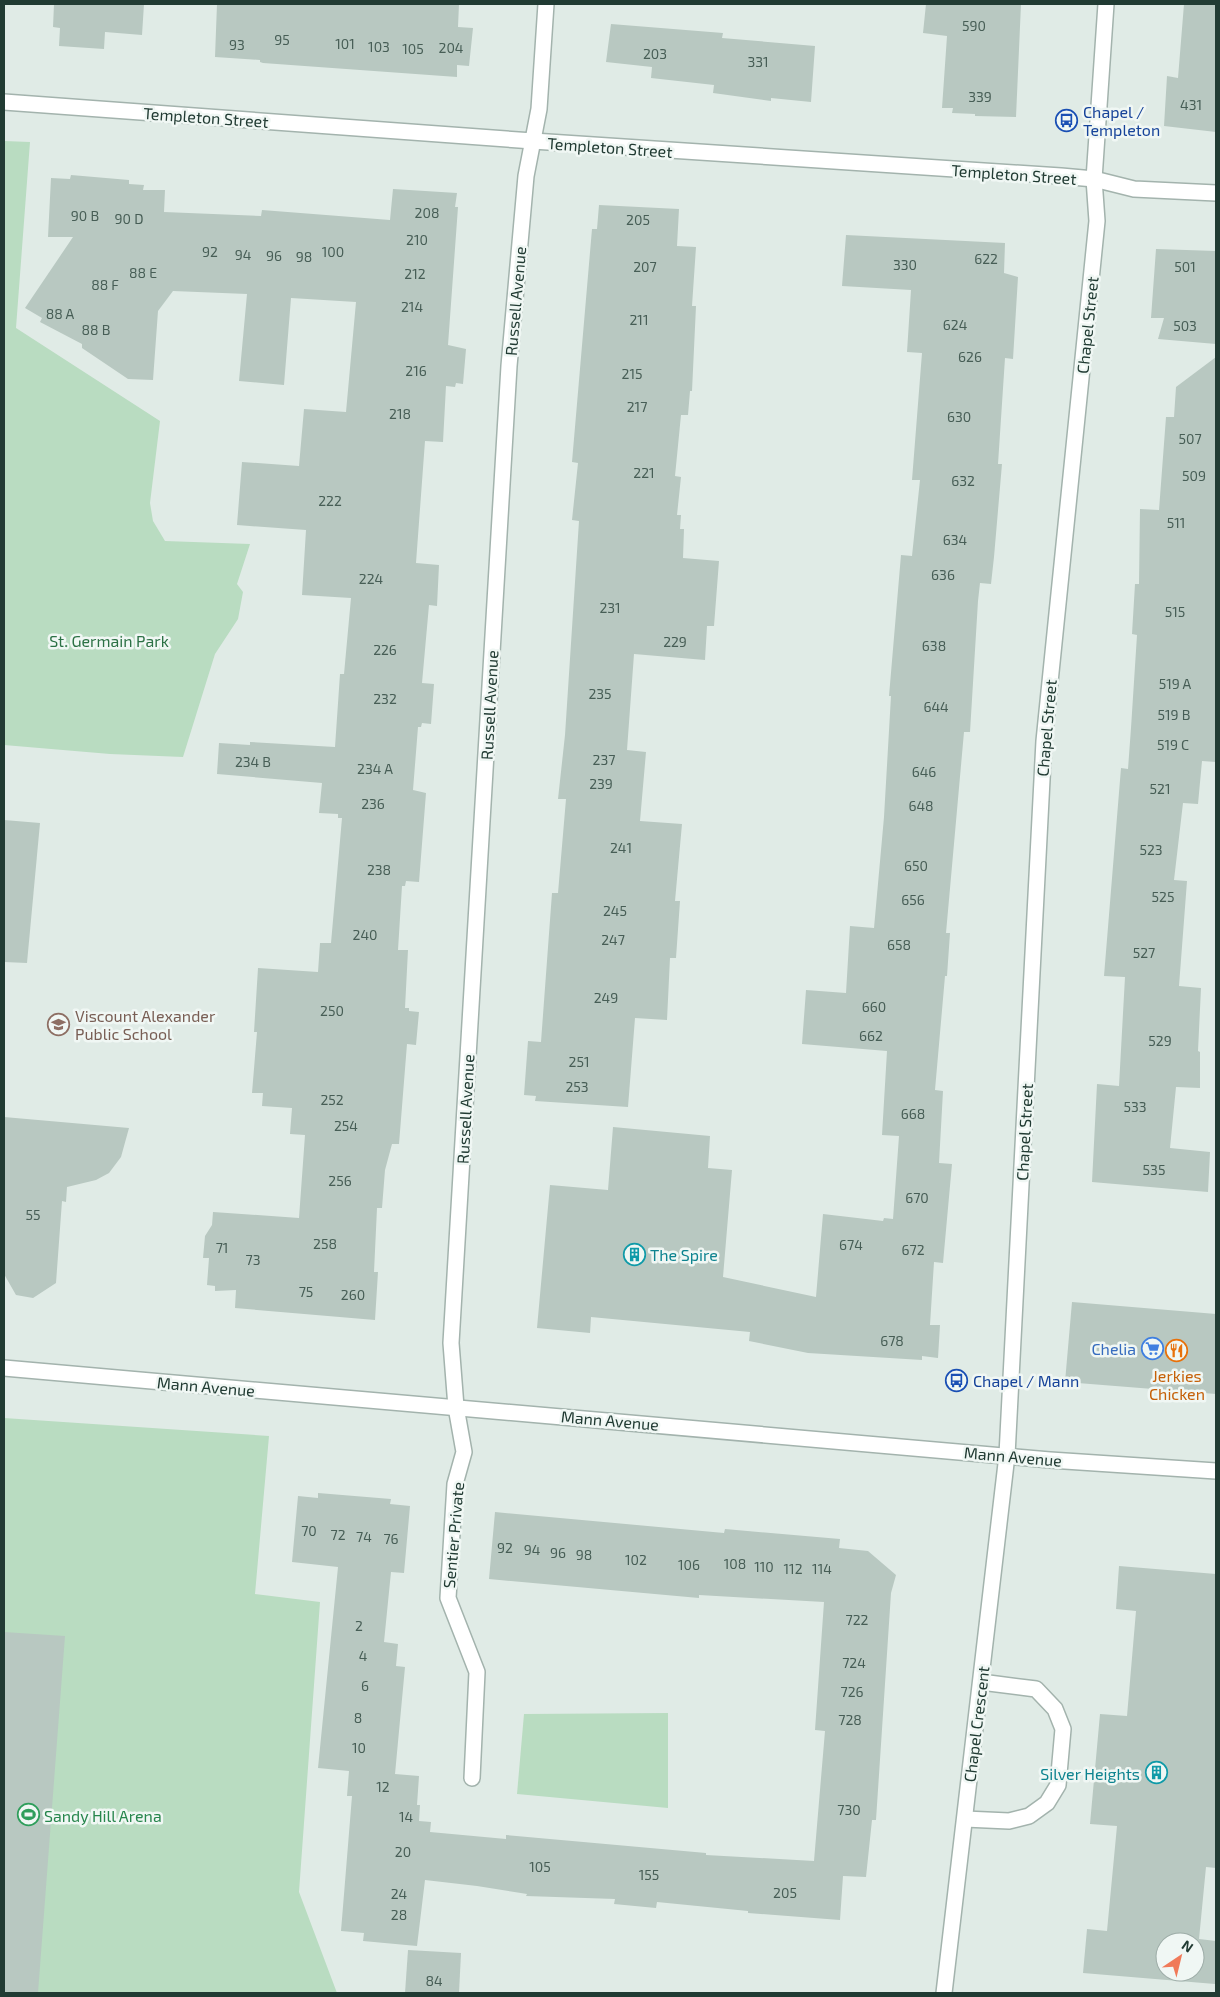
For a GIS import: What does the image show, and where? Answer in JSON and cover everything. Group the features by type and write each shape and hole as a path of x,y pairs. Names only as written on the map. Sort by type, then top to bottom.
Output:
{"street":[{"name":"Russell Avenue","path":"456,1407 450,1343 509,366 526,176 539,109 546,4"},
{"name":"Chapel Street","path":"1007,1454 1044,741 1098,222 1094,179 1106,4"},
{"name":"Templeton Street","path":"4,102 533,142 1094,179 1134,189 1216,193"},
{"name":"Mann Avenue","path":"4,1368 1216,1471"},
{"name":"Sentier Private","path":"456,1407 464,1452 456,1484 448,1598 477,1672 472,1778"},
{"name":"Chapel Crescent","path":"944,1993 1007,1454"},
{"path":"965,1819 1009,1820 1029,1816 1047,1803 1058,1785 1063,1729 1055,1709 1036,1689 981,1682"}],"green space":[{"name":"St. Germain Park","path":"4,141 30,142 16,328 160,421 150,503 153,521 165,541 250,544 237,584 243,592 238,619 215,654 183,757 110,754 4,745"},
{"name":"Sandy Hill Arena","path":"4,1418 269,1436 255,1594 320,1602 299,1892 337,1993 4,1993"},
{"path":"668,1713 668,1808 517,1794 524,1714"}],"building":[{"path":"54,4 144,4 142,35 105,32 104,49 59,46 60,28 53,27"},
{"path":"217,4 459,4 458,27 473,28 469,66 457,65 457,77 263,63 260,60 215,57"},
{"path":"926,4 1021,4 1016,117 975,116 975,114 952,113 953,108 942,108 947,36 923,33"},
{"path":"1184,4 1216,4 1216,132 1164,126 1167,76 1178,78"},
{"path":"611,24 723,33 722,38 815,46 811,102 771,98 771,101 713,93 714,85 651,78 652,67 606,62"},
{"path":"71,175 129,180 129,184 144,185 143,190 165,190 164,212 261,216 262,210 390,220 393,189 457,193 455,207 458,207 448,345 466,349 463,384 456,383 455,387 446,386 443,442 425,441 416,563 439,565 437,606 429,605 422,683 434,684 431,724 422,723 421,727 418,727 413,790 426,793 419,882 406,881 405,886 402,886 398,950 408,950 405,1008 409,1008 409,1011 419,1012 416,1045 407,1044 399,1144 392,1144 385,1170 382,1208 377,1208 374,1272 378,1272 375,1320 235,1308 236,1290 215,1291 215,1286 207,1285 209,1258 203,1258 205,1236 212,1225 213,1212 299,1218 305,1135 290,1134 292,1108 262,1106 263,1093 252,1093 257,1032 254,1032 258,968 318,972 320,943 331,943 342,818 338,818 338,814 319,813 322,783 217,774 219,743 250,745 250,742 335,747 340,674 344,674 351,598 302,595 306,530 237,525 242,462 299,466 304,409 346,412 356,302 291,298 284,385 239,381 247,294 173,291 158,311 153,380 128,379 82,348 82,344 40,322 42,318 25,308 73,237 48,237 51,178 70,179"},
{"path":"599,205 679,209 677,246 696,247 692,306 696,306 692,391 690,391 688,415 681,415 675,476 681,477 677,515 681,515 680,529 684,529 683,558 719,561 714,626 707,626 705,660 634,654 627,750 646,752 640,821 682,824 675,901 680,901 676,958 670,958 667,1020 635,1018 628,1107 535,1101 536,1096 524,1095 528,1041 541,1042 552,893 558,893 566,799 558,799 565,735 579,521 572,520 578,463 572,462 592,229 597,229"},
{"path":"846,235 1005,243 1004,273 1018,277 1013,359 1005,358 998,464 1002,464 994,557 991,584 980,583 970,732 964,732 946,933 950,933 947,976 945,976 935,1090 943,1091 939,1163 952,1164 943,1263 934,1262 930,1325 940,1325 938,1358 922,1356 922,1360 808,1353 749,1341 750,1332 591,1317 590,1333 537,1328 550,1185 608,1190 613,1127 710,1136 708,1168 732,1170 723,1277 816,1297 823,1214 883,1221 884,1218 893,1219 899,1136 882,1135 887,1051 802,1044 806,990 846,993 850,926 874,928 884,817 891,696 889,696 901,555 912,556 920,480 912,480 922,353 907,352 911,290 842,286"},
{"path":"1156,249 1216,251 1216,344 1158,339 1164,318 1151,318"},
{"path":"1216,357 1216,762 1202,761 1198,804 1183,803 1174,880 1187,881 1179,986 1201,988 1198,1051 1200,1052 1200,1088 1176,1087 1170,1148 1210,1152 1208,1192 1092,1182 1097,1084 1119,1086 1125,977 1104,976 1121,768 1128,769 1137,635 1132,634 1135,584 1139,584 1140,509 1159,510 1166,417 1174,417 1176,387"},
{"path":"4,820 40,823 27,963 4,962"},
{"path":"4,1117 129,1128 121,1157 109,1173 96,1180 67,1187 66,1202 62,1201 56,1283 33,1298 16,1295 4,1274"},
{"path":"1072,1302 1216,1314 1216,1394 1065,1382"},
{"path":"318,1493 391,1499 390,1504 410,1506 404,1573 391,1572 384,1642 398,1644 396,1666 405,1667 395,1774 419,1776 417,1805 420,1805 419,1821 431,1822 430,1832 506,1839 506,1835 706,1853 706,1855 814,1861 825,1731 815,1730 824,1602 699,1595 699,1598 489,1579 495,1512 724,1533 725,1529 840,1539 839,1548 868,1551 896,1575 891,1593 876,1820 872,1820 866,1877 843,1876 840,1920 748,1913 748,1911 657,1902 656,1908 614,1904 615,1899 526,1896 527,1894 425,1880 417,1946 363,1941 364,1933 341,1931 352,1796 347,1796 349,1771 318,1768 338,1567 292,1562 298,1496 318,1498"},
{"name":"Silver Heights","path":"1119,1566 1216,1574 1216,1868 1206,1867 1200,1932 1155,1932 1155,1979 1083,1973 1087,1929 1107,1931 1117,1826 1090,1824 1100,1714 1127,1716 1136,1611 1116,1609"},
{"name":"Sandy Hill Arena","path":"4,1632 65,1636 38,1993 4,1993"},
{"name":"Silver Heights","path":"1205,1940 1216,1941 1215,1984 1191,1982 1205,1982"},
{"path":"408,1950 461,1953 459,1993 405,1993"}],"place":[{"name":"Chapel / Templeton","path":"1067,120"},
{"name":"Viscount Alexander Public School","path":"59,1024"},
{"name":"The Spire","path":"634,1254"},
{"name":"Chelia","path":"1152,1348"},
{"name":"Jerkies Chicken","path":"1177,1351"},
{"name":"Chapel / Mann","path":"957,1380"},
{"name":"Silver Heights","path":"1156,1773"},
{"name":"Sandy Hill Arena","path":"28,1815"}]}
